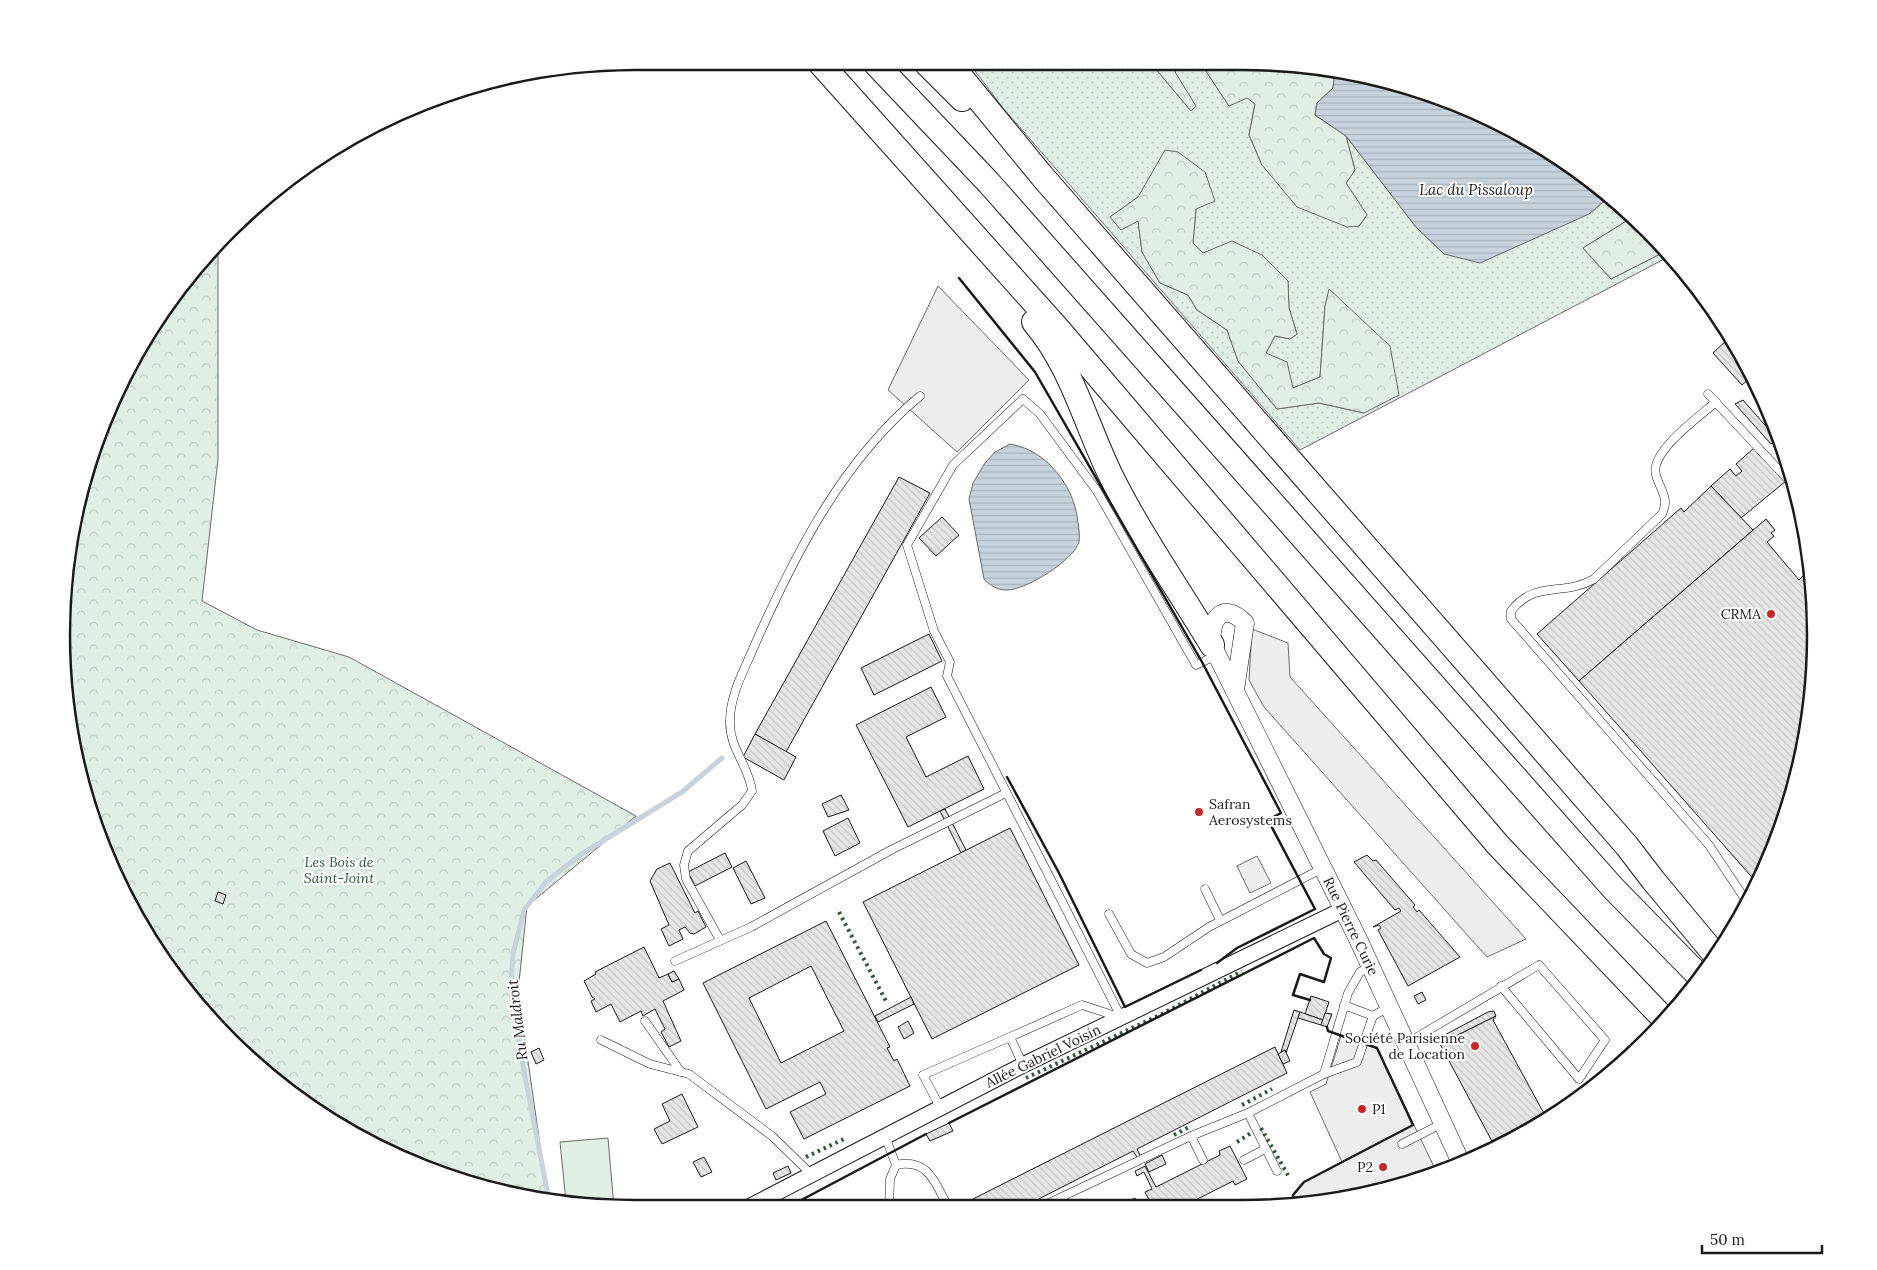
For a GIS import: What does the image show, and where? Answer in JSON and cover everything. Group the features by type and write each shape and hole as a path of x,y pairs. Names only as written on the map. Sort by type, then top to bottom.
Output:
{"highway":[{"path":"826,70 1002,266 1498,845 1660,1015"},
{"path":"882,70 989,183 1612,888 1695,972"},
{"path":"933,70 1013,153 1042,176"},
{"path":"956,70 1042,176 1627,846 1711,951"},
{"path":"1002,266 1010,294 1044,335 1070,376 1113,480 1214,650"},
{"path":"1627,846 1659,874 1719,938"}],"street":[{"path":"1214,650 1210,633 1213,621 1220,616 1230,613 1238,616 1245,623 1235,690"},
{"name":"Rue Pierre Curie","path":"1214,650 1344,909 1458,1157"},
{"name":"Allée Gabriel Voisin","path":"766,1200 940,1107 1344,909"}],"lane":[{"path":"1708,394 1784,475"},
{"path":"720,940 686,879 684,866 688,851 742,804 752,791 750,777 734,750 730,721 735,691 782,584 836,489 891,420 920,396"},
{"path":"1121,1017 947,676 950,662 934,631 907,545 953,465 1023,399 1040,414 1097,491 1196,665 1214,650"},
{"path":"1716,402 1663,450 1656,463 1655,473 1665,492 1666,506 1662,514 1594,578 1581,586 1564,590 1543,589 1525,597 1512,611 1511,619 1709,845 1743,896"},
{"path":"674,961 750,927 891,850 1006,793"},
{"path":"1109,914 1131,954 1147,963 1164,957 1180,944 1220,920 1323,868"},
{"path":"1205,889 1220,920"},
{"path":"1407,1043 1501,986 1538,965 1605,1040 1579,1079 1501,986"},
{"path":"1324,1074 1344,1005 1360,972 1371,966"},
{"path":"940,1107 923,1075 1082,1005 1121,1017"},
{"path":"1344,1005 1372,1016"},
{"path":"1055,1200 1191,1136 1248,1113 1324,1074 1357,1062 1372,1016 1389,1006"},
{"path":"645,1021 681,1072"},
{"path":"1010,1037 1024,1065"},
{"path":"601,1040 650,1064 689,1074 772,1136 812,1174"},
{"path":"1248,1113 1277,1171"},
{"path":"1402,1144 1443,1123"},
{"path":"885,1136 896,1165 890,1179 889,1200"},
{"path":"1191,1136 1203,1160"},
{"path":"1244,1160 1265,1149"},
{"path":"896,1165 910,1162 926,1168 944,1200"}],"green space":[{"path":"974,70 1157,70 1191,111 1174,70 1205,70 1229,106 1247,97 1255,104 1249,135 1262,165 1359,226 1367,215 1346,183 1355,170 1346,136 1416,227 1444,254 1589,214 1604,201 1627,221 1583,248 1611,279 1660,254 1664,259 1300,450 1003,108","holes":["1138,197 1196,209 1193,243 1203,253 1288,281 1289,308 1297,334 1290,339 1275,336 1266,353 1293,388 1320,377 1325,306 1330,290 1364,413 1319,403 1277,409 1238,361 1227,330 1197,310 1188,295 1160,283 1142,252 1138,220 1110,217"]},
{"path":"1157,70 1174,70 1196,106 1191,111"},
{"path":"1205,70 1279,71 1334,78 1333,88 1317,103 1315,115 1346,136 1355,170 1346,183 1367,215 1359,226 1347,227 1297,207 1262,165 1249,135 1255,104 1247,98 1229,106"},
{"path":"1165,150 1178,152 1205,172 1215,201 1196,209 1193,243 1203,253 1232,241 1262,255 1288,281 1289,308 1297,334 1290,339 1275,336 1266,353 1287,362 1293,388 1320,377 1325,306 1329,289 1390,346 1399,395 1364,413 1319,403 1277,409 1238,361 1227,330 1197,310 1188,295 1160,283 1142,252 1138,221 1121,230 1110,217 1138,197"},
{"path":"1627,221 1660,254 1611,279 1583,248"},
{"name":"Les Bois de Saint-Joint","path":"218,253 218,459 202,601 257,630 349,657 636,816 527,906 518,992 547,1193 489,1181 419,1157 385,1142 352,1124 321,1105 291,1083 235,1035 187,979 165,949 146,918 128,885 113,851 89,781 75,709 71,672 71,598 81,525 100,453 128,385 165,321"},
{"path":"608,1138 613,1199 565,1195 560,1142"}],"shaded area":[{"path":"938,286 1029,380 957,452 888,390"},
{"path":"1252,629 1288,643 1290,677 1526,939 1487,957 1264,707 1249,680"},
{"path":"1257,856 1271,883 1250,893 1237,866"},
{"name":"P1","path":"1341,1036 1377,1048 1434,1166 1388,1181 1352,1189 1293,1197 1293,1195 1304,1182 1342,1162 1310,1092 1326,1084"}],"water":[{"name":"Lac du Pissaloup","path":"1334,78 1352,81 1388,89 1458,113 1492,128 1525,146 1556,165 1604,201 1589,214 1480,263 1444,254 1416,227 1346,136 1315,115 1317,103 1333,88"},
{"path":"1010,444 1036,454 1057,472 1071,496 1076,510 1079,542 1068,557 1048,573 1026,585 1007,590 994,587 984,579 969,499 973,483 985,463 995,452"}],"building":[{"path":"1725,342 1747,381 1742,385 1713,353"},
{"path":"1743,400 1767,428 1773,442 1771,444 1735,404"},
{"path":"1754,448 1760,456 1763,454 1786,481 1741,518 1711,486 1730,469 1736,476 1742,471 1736,464"},
{"path":"899,477 930,493 786,752 755,734"},
{"path":"1711,486 1753,530 1579,681 1537,634 1681,508 1684,512"},
{"path":"942,517 959,535 936,556 919,538"},
{"path":"1766,519 1775,530 1771,533 1774,536 1767,542 1799,580 1804,575 1807,635 1806,672 1802,709 1788,781 1777,817 1752,878 1579,681"},
{"path":"929,634 942,661 874,695 861,668"},
{"path":"931,687 946,717 906,737 926,777 968,756 984,789 908,827 856,725"},
{"path":"755,734 796,757 784,780 743,757"},
{"path":"841,795 849,810 828,817 822,804"},
{"path":"945,809 966,850 961,853 940,811"},
{"path":"848,818 860,843 835,856 823,831"},
{"path":"1010,828 1079,965 932,1039 863,902"},
{"path":"725,853 732,867 695,886 688,872"},
{"path":"1367,855 1373,861 1376,860 1415,905 1413,907 1417,912 1419,910 1460,957 1408,986 1378,930 1381,928 1379,925 1373,927 1401,911 1399,908 1395,910 1354,862"},
{"path":"746,861 765,898 751,904 733,868"},
{"path":"670,863 695,913 698,911 706,927 694,934 690,933 685,927 679,930 683,939 669,946 661,929 669,925 650,881 657,869"},
{"path":"218,892 226,895 223,904 215,901"},
{"path":"826,921 890,1047 887,1048 894,1061 897,1059 910,1086 804,1139 790,1112 826,1094 820,1082 766,1109 703,983","holes":["811,966 844,1031 781,1063 749,998"]},
{"path":"644,947 659,978 668,974 672,982 679,979 684,990 663,1001 681,1041 669,1047 661,1032 665,1029 655,1009 643,1016 641,1011 620,1022 611,1004 596,1012 591,1001 595,999 592,997 584,981 596,974 595,972"},
{"path":"674,971 679,979 672,982 668,974"},
{"path":"1422,992 1426,1000 1418,1004 1414,996"},
{"path":"1311,996 1329,1002 1323,1020 1305,1014"},
{"path":"911,997 914,1004 878,1022 875,1016"},
{"path":"1294,1010 1300,1012 1286,1053 1285,1050 1281,1052"},
{"path":"1494,1011 1496,1016 1440,1044 1437,1039 1488,1012"},
{"path":"1300,1012 1323,1020 1321,1025 1298,1018"},
{"path":"1325,1013 1332,1014 1327,1027 1321,1025"},
{"path":"1496,1016 1493,1020 1543,1112 1492,1142 1440,1044"},
{"path":"908,1021 914,1033 904,1039 898,1027"},
{"path":"1275,1047 1287,1073 1137,1149 1141,1157 1138,1159 1133,1151 1037,1200 971,1200"},
{"path":"539,1048 544,1060 536,1064 531,1052"},
{"path":"1285,1050 1290,1061 1283,1064 1278,1054"},
{"path":"682,1094 698,1127 662,1144 654,1129 670,1121 662,1104"},
{"path":"949,1123 953,1131 930,1141 926,1134"},
{"path":"1230,1146 1247,1179 1235,1185 1233,1181 1196,1200 1149,1200 1145,1192 1152,1189 1144,1172 1137,1176 1135,1171 1145,1166 1156,1187 1220,1155 1219,1151"},
{"path":"1162,1155 1166,1164 1149,1172 1145,1164"},
{"path":"704,1157 712,1172 701,1177 693,1162"},
{"path":"788,1166 791,1173 776,1180 773,1173"}],"waterway":[{"name":"Ru Maldroit","path":"548,1193 523,1066 511,982 513,954 524,910 546,882 580,855 682,792 722,758"}],"hedge":[{"path":"839,912 887,1003"},
{"path":"1026,1078 1162,1014 1242,971"},
{"path":"1242,1105 1272,1089"},
{"path":"1174,1135 1189,1127"},
{"path":"1261,1128 1289,1177"},
{"path":"1237,1142 1251,1133"},
{"path":"806,1157 846,1138"}],"wall":[{"path":"959,278 1035,372 1202,662 1281,813 1268,820 1315,909 1237,948 1217,963"},
{"path":"1007,777 1059,873 1125,1007 1201,970"},
{"path":"949,1123 1314,938 1324,954 1331,958 1324,982 1300,974 1293,995 1310,1000"},
{"path":"1293,1197 1293,1195 1304,1182 1413,1125 1377,1048 1328,1031 1327,1027"},
{"path":"801,1200 926,1134"}],"place":[{"name":"CRMA","path":"1771,614"},
{"name":"Safran Aerosystems","path":"1199,812"},
{"name":"Société Parisienne de Location","path":"1475,1046"},
{"name":"P1","path":"1362,1109"},
{"name":"P2","path":"1383,1167"}]}
